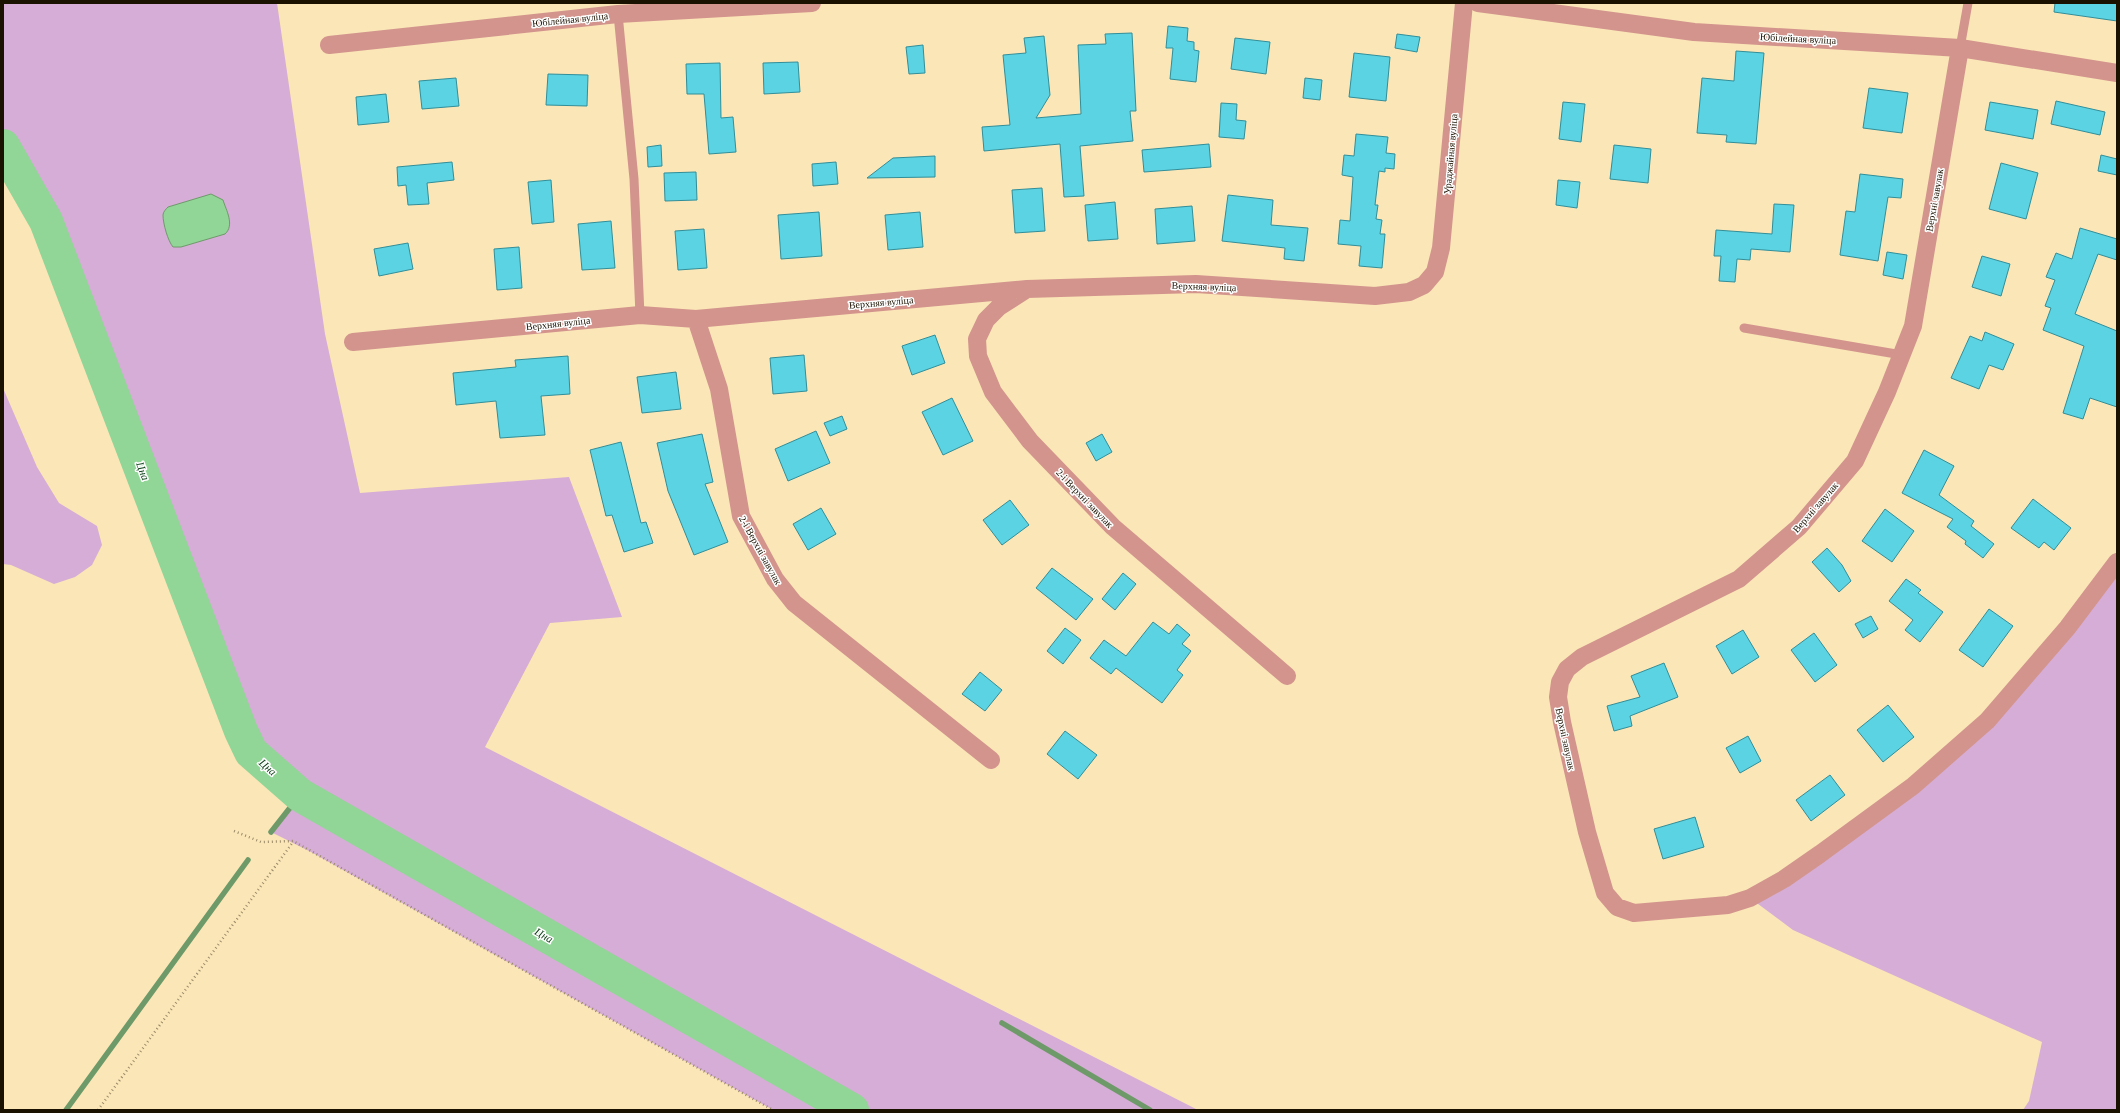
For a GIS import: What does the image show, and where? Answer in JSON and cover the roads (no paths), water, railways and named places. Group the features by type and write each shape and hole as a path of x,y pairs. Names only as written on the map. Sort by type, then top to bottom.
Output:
{"street":[{"name":"Юбілейная вуліца","path":"329,45 618,14 812,3"},
{"name":"Ураджайная вуліца","path":"1410,292 1424,285 1435,272 1441,248 1464,3"},
{"name":"Юбілейная вуліца","path":"1478,3 1694,32 1960,48 2117,73"},
{"name":"Верхні завулак","path":"1960,48 1913,326 1888,392 1854,461 1800,527 1739,579 1582,656 1567,669 1560,682 1558,697 1562,722 1587,832 1605,893 1617,907 1634,913 1728,905 1750,898 1784,879 1913,786 1988,721 2068,627 2117,562"},
{"name":"Верхняя вуліца","path":"353,342 640,315 696,319 1027,289 1196,284 1375,296 1410,292"},
{"name":"2-і Верхні завулак","path":"1027,289 999,307 986,320 977,339 978,356 993,392 1030,441 1113,527 1287,676"},
{"name":"2-і Верхні завулак","path":"696,319 719,389 741,516 775,579 794,603 991,760"}],"lane":[{"path":"1960,48 1968,3"},
{"path":"618,14 634,179 640,315"},
{"path":"1744,328 1902,355"}],"waterway":[{"name":"Цна","path":"3,146 46,221 241,731 251,752 300,795 852,1110"},
{"path":"271,832 300,795"},
{"path":"66,1110 248,860"},
{"path":"1002,1023 1150,1110"}]}
